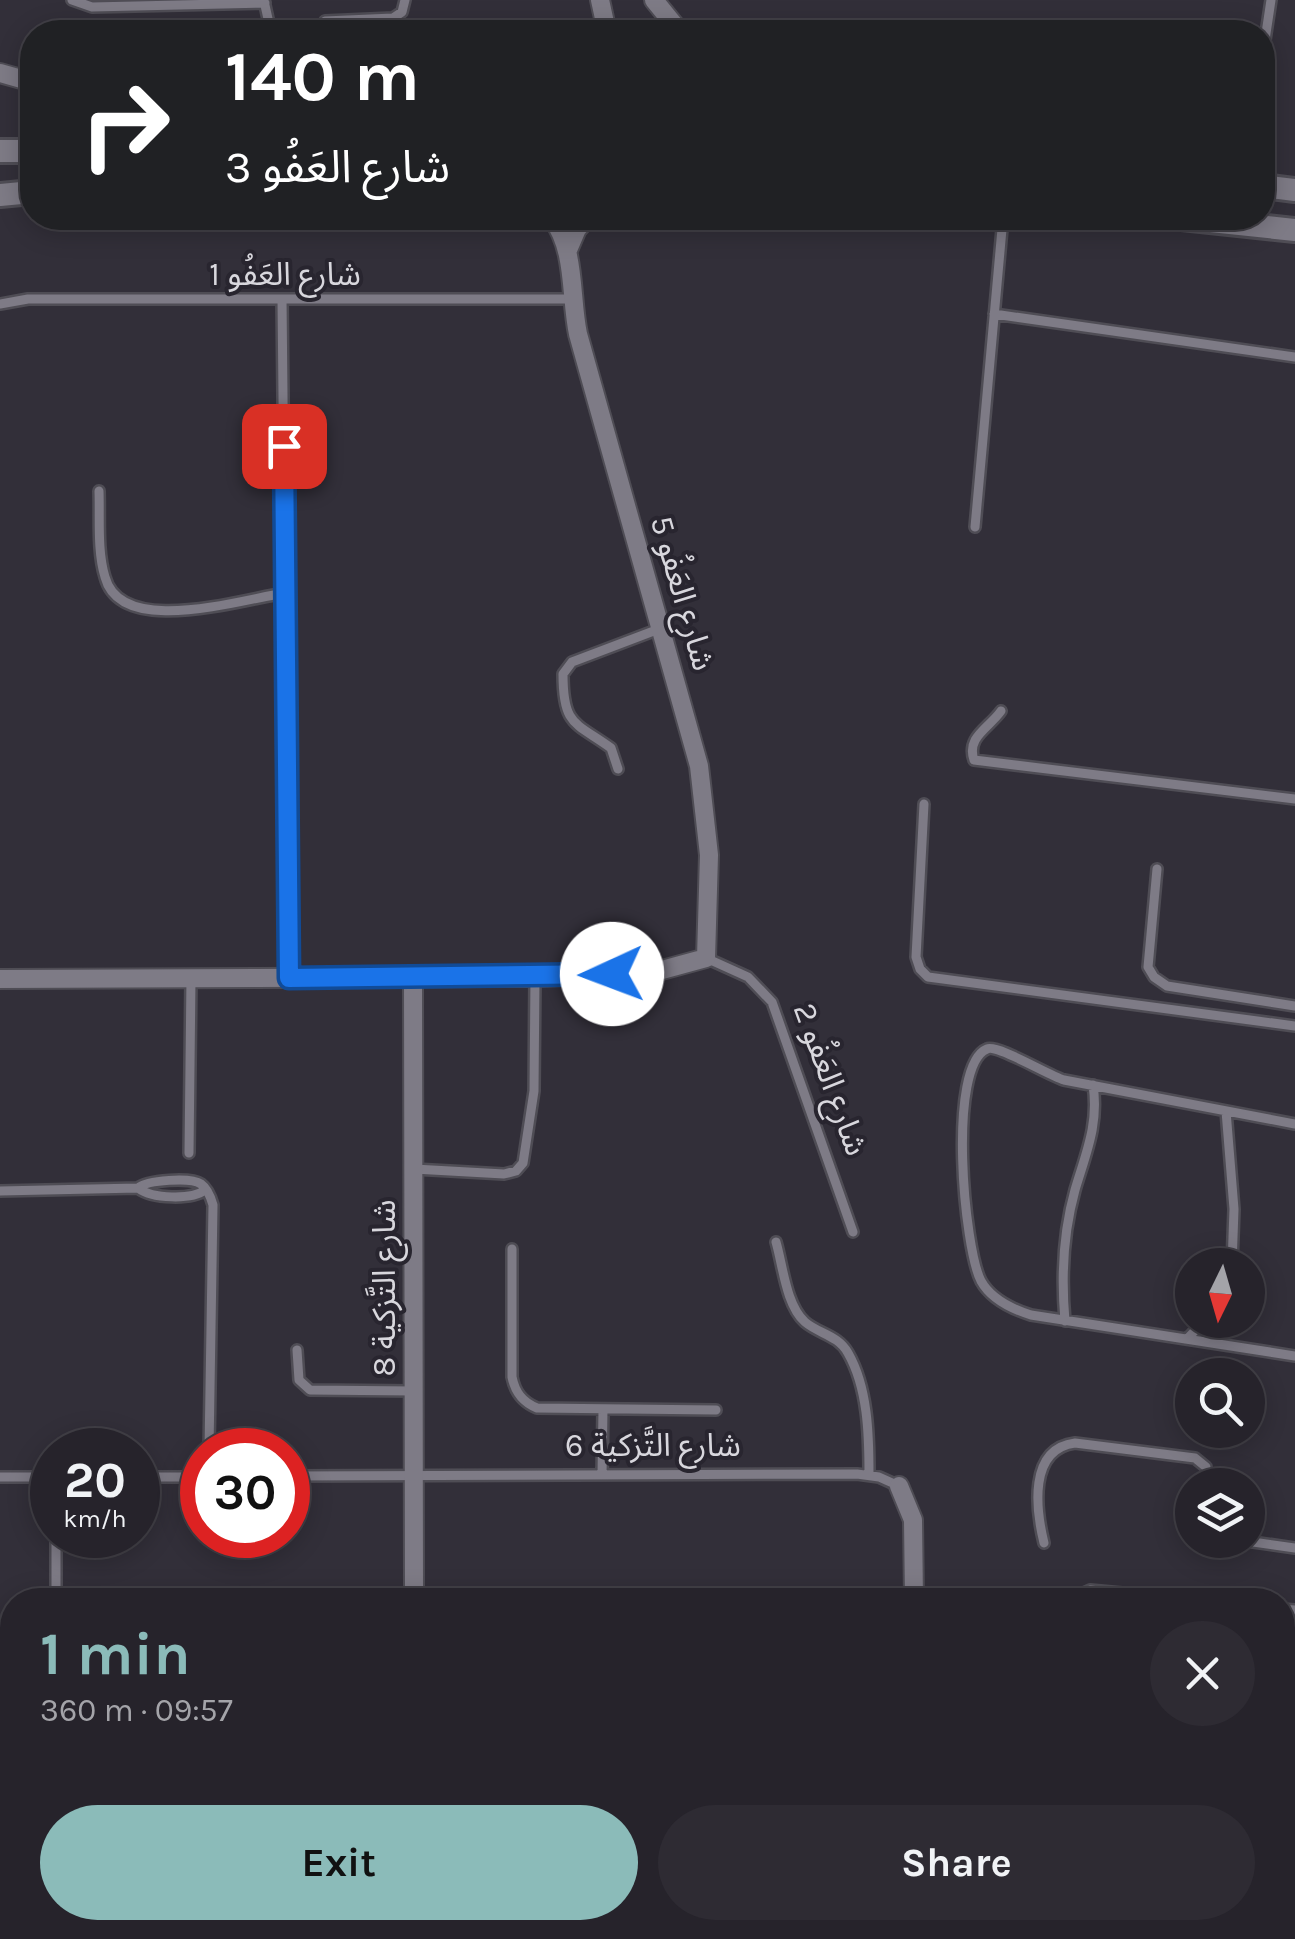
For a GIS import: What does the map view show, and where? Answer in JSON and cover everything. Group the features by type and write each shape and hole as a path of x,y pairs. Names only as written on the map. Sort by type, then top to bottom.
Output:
{"street":[{"path":"654,0 670,20"},
{"name":"شارع العَفُو 5","path":"558,230 568,250 571,299 584,358 662,628 703,792 709,855 706,958"},
{"path":"568,250 576,230"},
{"path":"0,979 651,973 706,958"},
{"name":"شارع التَّزكية 8","path":"413,977 414,1588"},
{"name":"شارع التَّزكية 6","path":"899,1486 912,1520 914,1588"}],"lane":[{"path":"72,0 92,7 264,2"},
{"path":"343,20 398,16 405,8 405,0"},
{"path":"975,527 1003,230"},
{"name":"شارع العَفُو 1","path":"0,304 28,298 571,299"},
{"path":"282,299 289,978"},
{"path":"994,314 1295,356"},
{"path":"99,491 106,581 116,596 133,607 157,612 192,609 285,593"},
{"path":"618,769 611,748 581,731 571,719 563,674 572,662 662,628"},
{"path":"1000,712 978,733 971,749 974,760 1295,798"},
{"path":"924,804 916,957 928,977 1295,1026"},
{"path":"1157,869 1148,959 1154,977 1167,986 1295,1006"},
{"name":"شارع العَفُو 2","path":"706,958 748,977 772,1002 853,1232"},
{"path":"414,1169 504,1174 516,1171 523,1163 534,1092 536,976"},
{"path":"188,1153 191,978"},
{"path":"1295,1124 1047,1074 1000,1048 990,1047 978,1057 964,1102 965,1194 980,1279 998,1299 1020,1312 1295,1356"},
{"path":"1066,1320 1065,1244 1075,1190 1092,1138 1096,1111 1093,1085"},
{"path":"1226,1111 1234,1209 1233,1248"},
{"path":"0,1191 138,1188 147,1194 194,1196 205,1190 213,1205 209,1428"},
{"path":"776,1242 797,1312 809,1325 840,1342 850,1355 866,1415 868,1474"},
{"path":"512,1249 512,1377 516,1392 537,1408 716,1410"},
{"path":"296,1350 299,1380 310,1390 414,1391"},
{"path":"602,1475 604,1409"},
{"path":"1044,1543 1038,1509 1040,1476 1049,1458 1064,1445 1196,1458 1206,1468"},
{"name":"شارع التَّزكية 6","path":"310,1476 868,1474 899,1486"},
{"path":"0,1478 30,1477"},
{"path":"1265,1544 1295,1548"},
{"path":"56,1558 56,1588"}],"route":[{"path":"284,446 289,978 612,974"}]}
